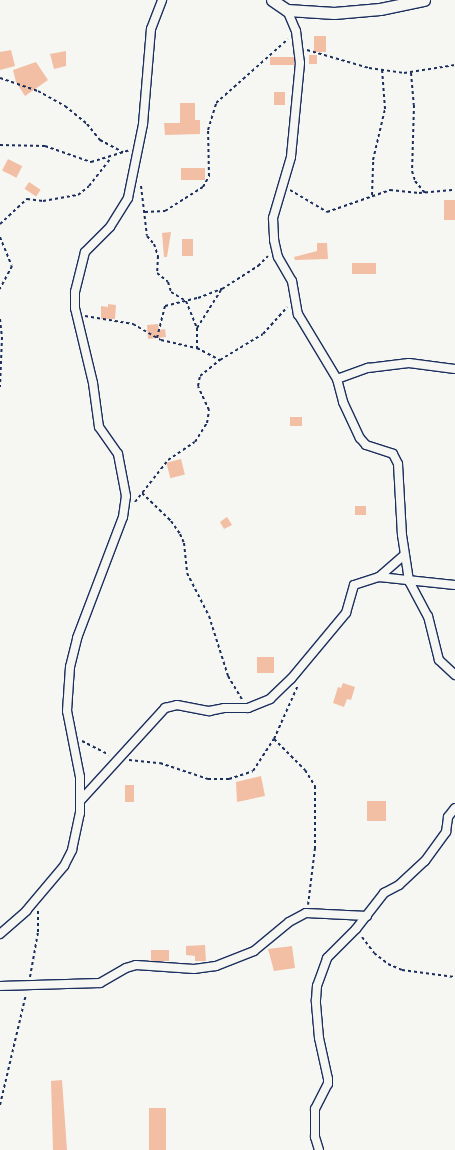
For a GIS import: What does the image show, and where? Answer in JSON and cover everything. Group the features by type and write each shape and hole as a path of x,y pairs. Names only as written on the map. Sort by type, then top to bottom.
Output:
{"street":[{"path":"0,934 40,895 64,866 72,850 81,800 80,777 67,711 70,667 77,638 123,517 126,496 122,468 113,444 99,427 93,383 76,314 75,292 81,262 85,252 120,213 128,198 148,93 151,30 162,0"},
{"path":"272,0 287,10 355,12 424,0"},
{"path":"287,10 296,31 300,48 299,84 291,157 273,218 278,257 292,281 293,298 298,314 337,379 343,402 360,438 366,446 393,454 398,464 404,555 409,581 428,616 439,660 455,675"},
{"path":"337,379 368,368 409,363 455,369"},
{"path":"81,800 120,759 156,717 171,706 209,711 224,708 248,708 270,699 291,679 346,614 354,585 379,577 404,555"},
{"path":"379,577 455,586"},
{"path":"319,1150 314,1137 315,1109 328,1084 328,1078 318,1038 317,986 327,958 356,929 384,893 399,885 425,861 446,832 448,817 455,809"},
{"path":"0,986 28,987 100,984 126,968 136,965 194,969 216,966 254,951 289,922 306,913 367,916"}],"path":[{"path":"145,212 165,211 203,187 209,176 208,130 216,104 296,31"},
{"path":"300,48 364,67 412,73 455,65"},
{"path":"372,195 373,160 385,109 382,69"},
{"path":"412,73 414,105 412,171 425,193"},
{"path":"0,78 38,91 65,106 87,124 100,140 123,152"},
{"path":"0,145 45,146 91,162 111,157 139,146"},
{"path":"0,224 27,199 43,201 78,195 89,186 111,157"},
{"path":"284,181 289,190 327,212 372,195 396,189 425,193 455,190"},
{"path":"140,182 147,236 154,244 158,256 157,273 168,282 171,292 186,301 197,328 197,348"},
{"path":"0,237 12,266 0,289"},
{"path":"157,338 163,308 222,289 262,262 276,246"},
{"path":"197,328 222,289"},
{"path":"123,517 168,460 198,438 206,423 209,410 198,380 204,371 263,334 278,320 293,298"},
{"path":"76,314 133,324 157,338 197,348 220,360"},
{"path":"0,319 2,357 0,387"},
{"path":"142,493 171,521 180,534 184,543 187,573 209,616 228,676 248,708"},
{"path":"79,737 94,749 120,759 160,763 198,778 229,778 253,771 274,739 299,683"},
{"path":"274,739 304,770 315,786 315,848 306,913"},
{"path":"0,1105 28,987 38,932 40,895"},
{"path":"356,929 374,953 388,964 402,970 455,978"}],"building":[{"path":"314,36 326,36 326,52 314,52"},
{"path":"11,50 15,66 0,70 0,52"},
{"path":"66,51 66,66 54,69 50,54"},
{"path":"309,55 317,55 317,64 309,64"},
{"path":"270,57 294,57 294,65 270,65"},
{"path":"36,62 48,80 25,96 16,82 13,70"},
{"path":"274,92 285,92 285,105 274,105"},
{"path":"180,103 195,103 195,120 200,120 200,134 165,135 164,123 180,123"},
{"path":"8,159 22,166 16,178 2,171"},
{"path":"181,168 205,168 205,180 181,180"},
{"path":"29,182 41,190 36,196 25,189"},
{"path":"444,200 455,200 455,220 444,220"},
{"path":"171,232 167,257 164,257 162,233"},
{"path":"182,239 193,239 193,256 182,256"},
{"path":"317,243 327,243 328,259 295,260 294,257 317,251"},
{"path":"352,263 376,263 376,274 352,274"},
{"path":"108,304 116,305 115,319 101,319 101,306 108,307"},
{"path":"158,324 159,330 165,329 166,337 148,339 147,325"},
{"path":"290,417 302,417 302,426 290,426"},
{"path":"181,459 185,475 170,478 166,463"},
{"path":"355,506 366,506 366,515 355,515"},
{"path":"227,517 232,525 224,529 220,522"},
{"path":"257,657 274,657 274,673 257,673"},
{"path":"343,683 355,687 351,700 347,699 344,707 333,703 338,687 341,688"},
{"path":"261,776 265,796 237,802 236,782"},
{"path":"125,785 134,785 134,802 125,802"},
{"path":"367,801 386,801 386,821 367,821"},
{"path":"205,945 206,961 195,961 195,956 186,955 186,946"},
{"path":"292,946 295,968 274,971 268,949"},
{"path":"151,950 169,950 169,961 151,961"},
{"path":"62,1080 67,1150 53,1150 51,1081"},
{"path":"149,1108 166,1108 166,1150 149,1150"}]}
